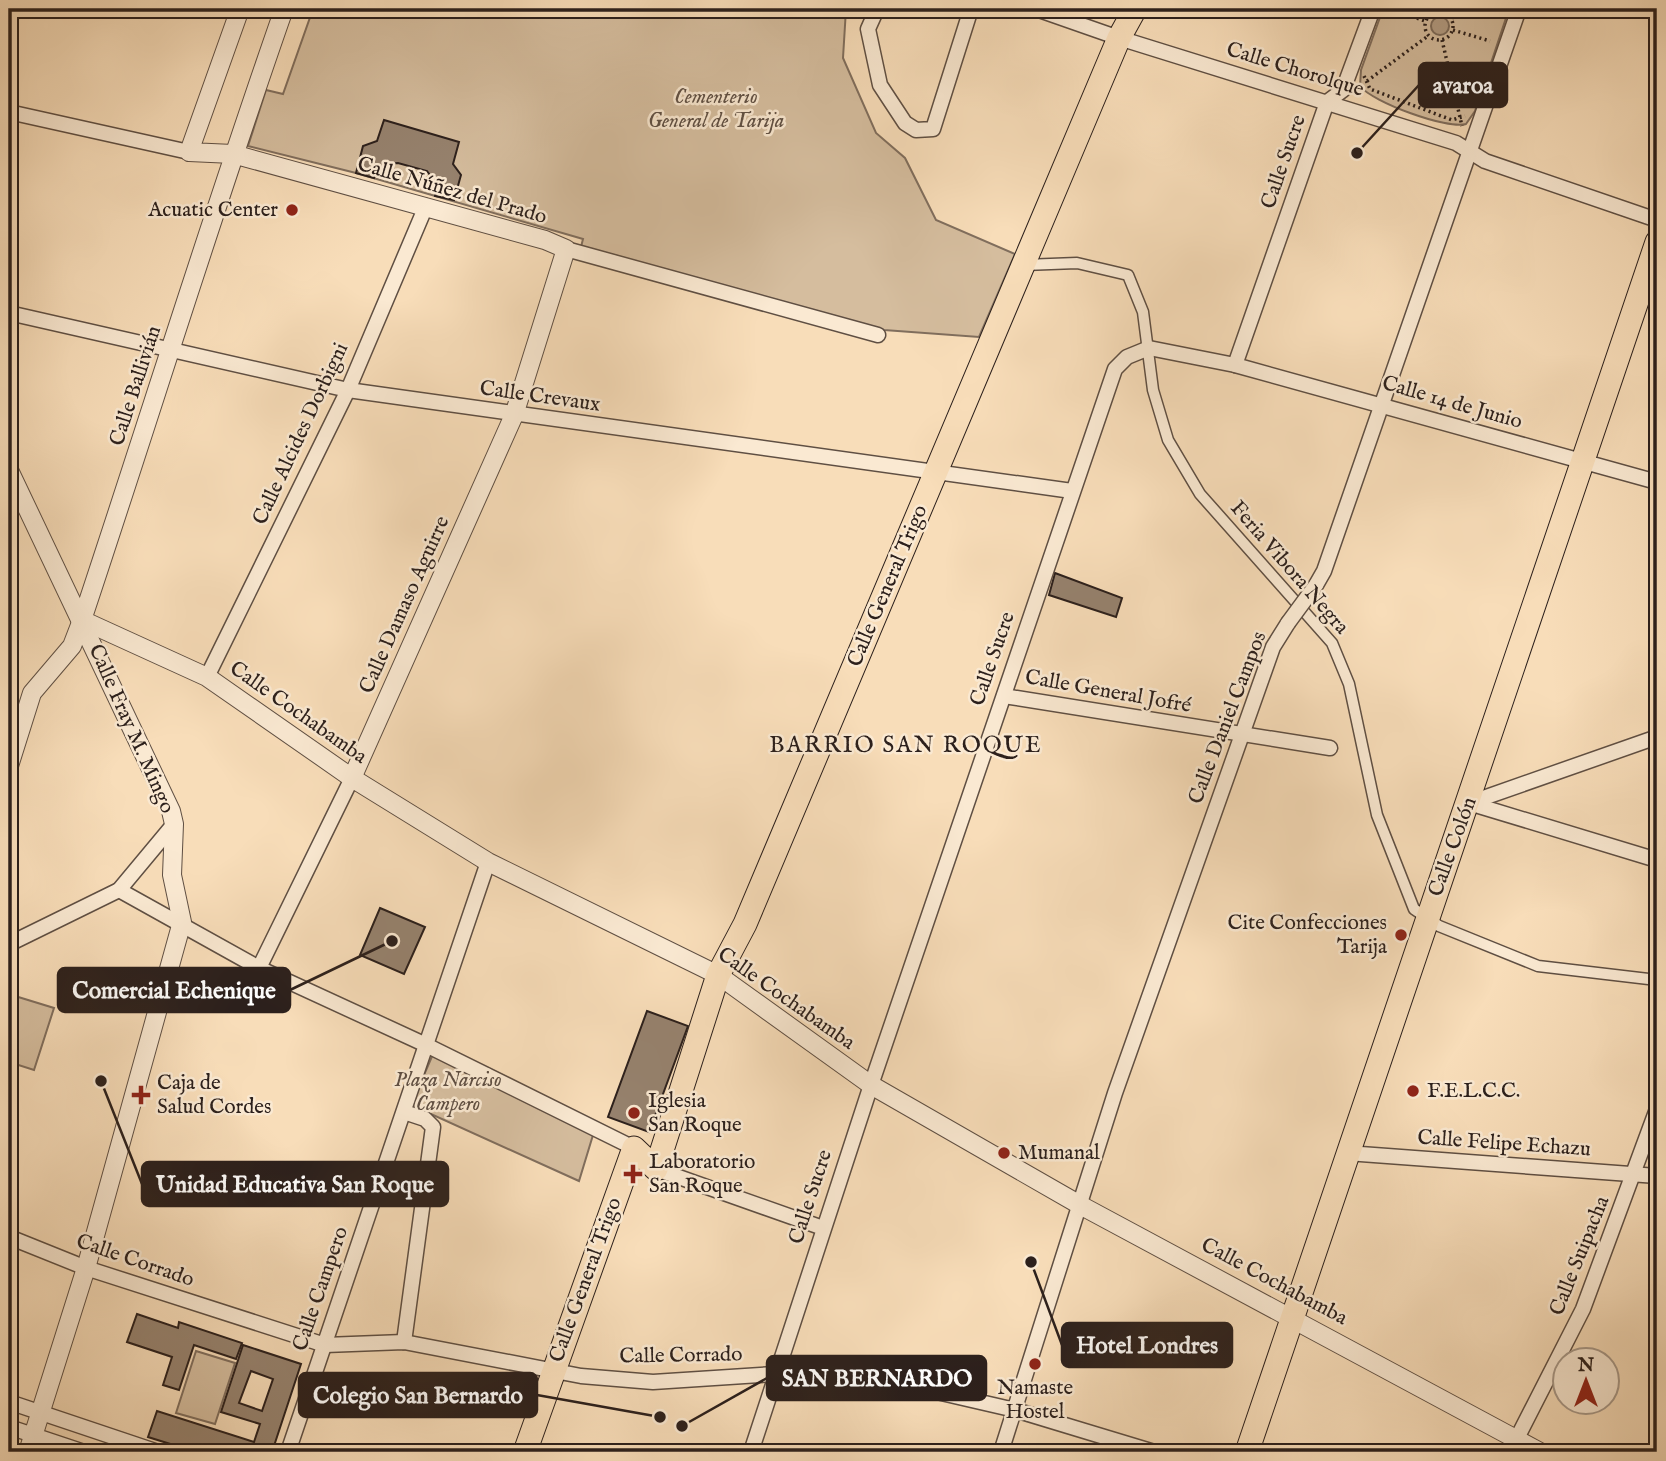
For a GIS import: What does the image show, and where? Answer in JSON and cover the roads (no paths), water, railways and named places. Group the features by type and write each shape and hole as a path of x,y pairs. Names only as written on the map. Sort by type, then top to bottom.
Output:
{"main road":[{"name":"Calle General Trigo","path":"656,1169 718,975 745,924 1119,38 1135,9"},
{"name":"Calle Colón","path":"1247,1452 1657,242"},
{"name":"Calle General Trigo","path":"525,1452 634,1148"},
{"path":"634,1148 656,1169"}],"street":[{"path":"9,22 14,9"},
{"path":"189,152 240,9"},
{"name":"Calle Ballivián","path":"9,766 32,693 72,646 82,620 172,351 233,154 285,9"},
{"path":"877,9 868,29 880,85 888,102 905,123 916,130 933,129 971,9"},
{"name":"Calle Chorolque","path":"1036,9 1119,38 1456,143 1485,161 1657,220"},
{"name":"Calle Sucre","path":"1234,366 1327,102 1343,90 1373,9"},
{"name":"Calle Daniel Campos","path":"1001,1452 1115,1093 1241,736 1273,647 1324,571 1519,9"},
{"name":"Calle Núñez del Prado","path":"9,112 189,152 233,154 878,335"},
{"name":"Calle Alcides Dorbigni","path":"207,677 348,390 426,206"},
{"name":"Calle Damaso Aguirre","path":"259,968 352,778 514,415 566,249"},
{"name":"Feria Vibora Negra","path":"1024,265 1077,263 1128,275 1143,312 1153,390 1168,440 1200,494 1332,643 1349,684 1377,815 1414,909 1427,918 1538,966 1657,980"},
{"name":"Calle Crevaux","path":"9,313 348,390 1072,491"},
{"path":"1149,348 1234,366"},
{"name":"Calle Sucre","path":"751,1452 871,1085 1115,369 1127,357 1149,348"},
{"name":"Calle 14 de Junio","path":"1234,366 1657,482"},
{"path":"9,470 82,620"},
{"name":"Calle Cochabamba","path":"82,620 207,677 352,778 488,862 718,975 871,1085 1080,1205 1294,1318 1513,1446 1540,1452"},
{"name":"Calle Fray M. Mingo","path":"82,620 174,824 173,874 182,922"},
{"name":"Calle General Jofré","path":"1003,696 1241,736 1330,748"},
{"path":"1469,803 1657,737"},
{"path":"1469,803 1657,860"},
{"path":"9,944 119,890 174,824"},
{"name":"Calle Campero","path":"288,1452 404,1112 424,1044 488,862"},
{"path":"119,890 182,922 259,968 424,1044 634,1148"},
{"path":"31,1444 86,1268 182,922"},
{"name":"Calle Suipacha","path":"1513,1446 1583,1309 1635,1175 1657,1109"},
{"path":"404,1112 425,1119 433,1127 404,1342"},
{"name":"Calle Felipe Echazu","path":"1347,1153 1657,1176"},
{"path":"656,1169 823,1228"},
{"name":"Calle Corrado","path":"9,1237 86,1268 325,1345 404,1342 581,1376 653,1382 775,1374 798,1367 833,1368 1015,1410 1154,1452"},
{"path":"9,1402 158,1452"},
{"path":"9,1427 31,1444 83,1452"}],"place":[{"name":"avaroa","path":"1357,153"},
{"name":"Acuatic Center","path":"292,210"},
{"name":"Cite Confecciones Tarija","path":"1401,935"},
{"name":"Comercial Echenique","path":"392,941"},
{"name":"Unidad Educativa San Roque","path":"101,1081"},
{"name":"F.E.L.C.C.","path":"1413,1091"},
{"name":"Caja de Salud Cordes","path":"141,1095"},
{"name":"Iglesia San Roque","path":"634,1113"},
{"name":"Mumanal","path":"1004,1153"},
{"name":"Laboratorio San Roque","path":"633,1174"},
{"name":"Hotel Londres","path":"1031,1262"},
{"name":"Namaste Hostel","path":"1035,1364"},
{"name":"Colegio San Bernardo","path":"660,1417"},
{"name":"SAN BERNARDO","path":"682,1426"}],"district":[{"name":"BARRIO SAN ROQUE","path":"906,745"}],"park label":[{"name":"Cementerio General de Tarija","path":"716,109"},
{"name":"Plaza Narciso Campero","path":"448,1092"}]}
